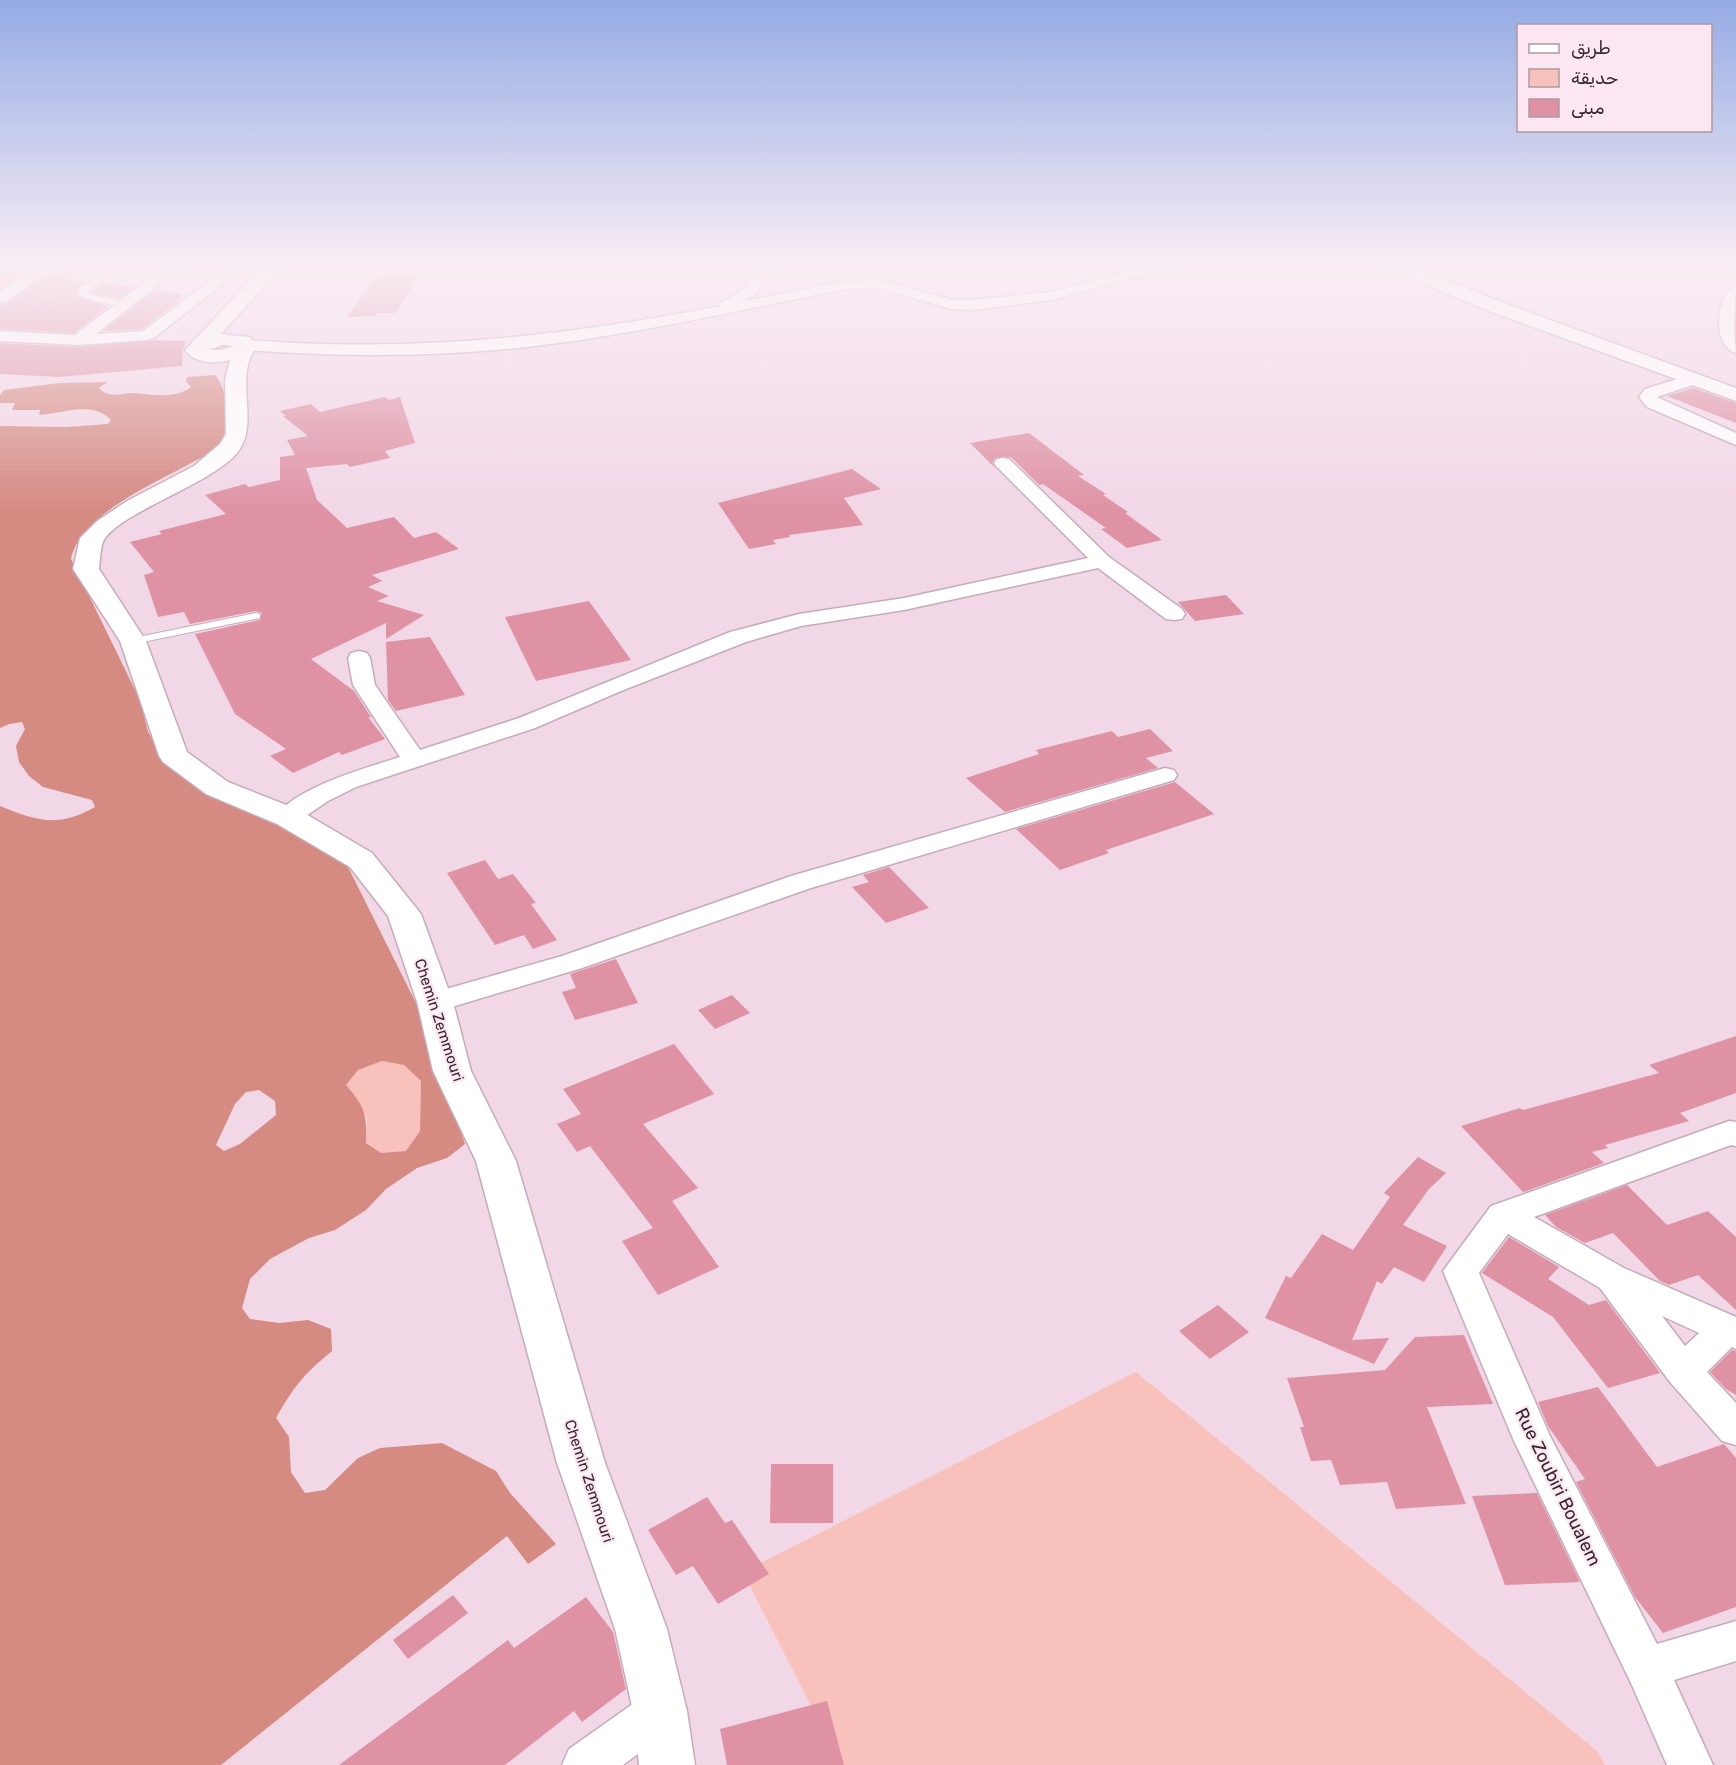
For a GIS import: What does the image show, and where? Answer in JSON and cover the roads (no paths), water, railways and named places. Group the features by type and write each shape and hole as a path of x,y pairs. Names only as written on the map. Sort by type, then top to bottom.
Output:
{"street":[{"path":"201,350 219,356 242,348 381,351 436,347"},
{"path":"1607,347 1729,393"},
{"path":"201,350 215,368 242,348"},
{"name":"Chemin Zemmouri","path":"242,348 237,434 229,450 209,465 121,514 92,538 86,569 133,641 174,756 216,788 288,817 361,860 404,914 435,1002 452,1071 496,1161 581,1462 641,1629 660,1711 667,1765"},
{"path":"1693,379 1651,393 1647,397 1653,403 1736,440"},
{"path":"1003,464 1102,561 1174,614"},
{"path":"288,817 319,796 347,782 527,723 613,686 738,637 799,620 904,604 1102,561"},
{"path":"359,658 364,685 415,761"},
{"path":"435,1002 572,962 812,878 1165,775"},
{"path":"1503,1215 1729,1133 1736,1134"},
{"path":"1503,1215 1612,1278 1732,1331 1683,1371"},
{"name":"Rue Zoubiri Boualem","path":"1503,1215 1461,1271 1533,1440 1646,1668 1690,1765"},
{"path":"1612,1278 1683,1371 1736,1429"},
{"path":"1646,1668 1735,1643"},
{"path":"585,1765 660,1711"}],"lane":[{"path":"133,641 256,616"}]}
